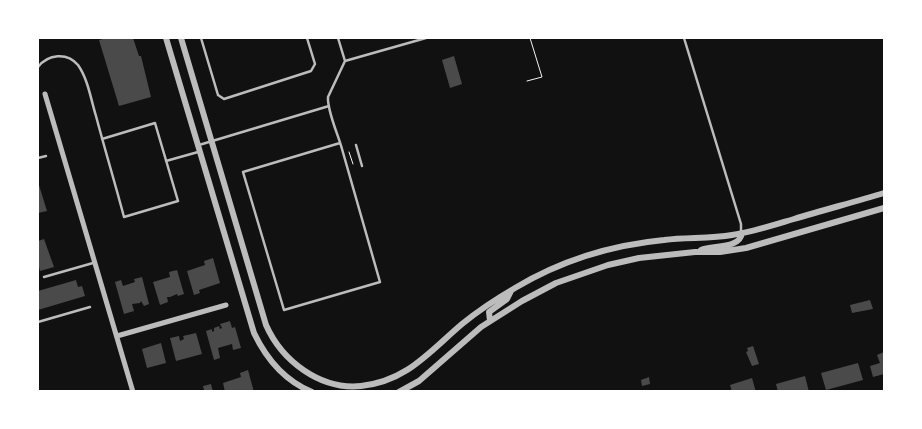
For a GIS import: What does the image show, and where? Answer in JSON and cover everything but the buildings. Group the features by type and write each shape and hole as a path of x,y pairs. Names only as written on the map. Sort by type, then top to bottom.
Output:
{"street":[{"path":"166,38 256,336 272,363 288,377 310,390"},
{"path":"180,38 266,324 274,341 297,365 313,375 333,383 353,386 375,384 396,377 411,368 487,305 511,290 564,264 611,249 663,240 742,233 884,193"},
{"path":"45,94 133,392"},
{"path":"399,392 419,381 472,334 490,321 547,287 594,269 639,258 695,252 720,252 746,248 884,208"},
{"path":"695,252 709,247 738,243 742,233"},
{"path":"490,321 489,312 507,299 511,290"},
{"path":"117,336 226,305"}],"lane":[{"path":"201,38 219,96 224,99 311,71 315,64 307,38"},
{"path":"338,38 345,61 328,97 329,106 340,143 380,282 284,310 243,172 340,143"},
{"path":"345,61 426,38"},
{"path":"684,38 742,233"},
{"path":"38,66 44,60 54,56 64,57 76,63 81,70 124,217 178,201 155,123 102,139"},
{"path":"166,161 212,141 329,106"},
{"path":"356,145 362,166"},
{"path":"38,158 46,156"},
{"path":"44,276 95,262"},
{"path":"38,322 90,307"}],"path":[{"path":"527,82 542,77 530,38"},
{"path":"349,151 353,164"}]}
